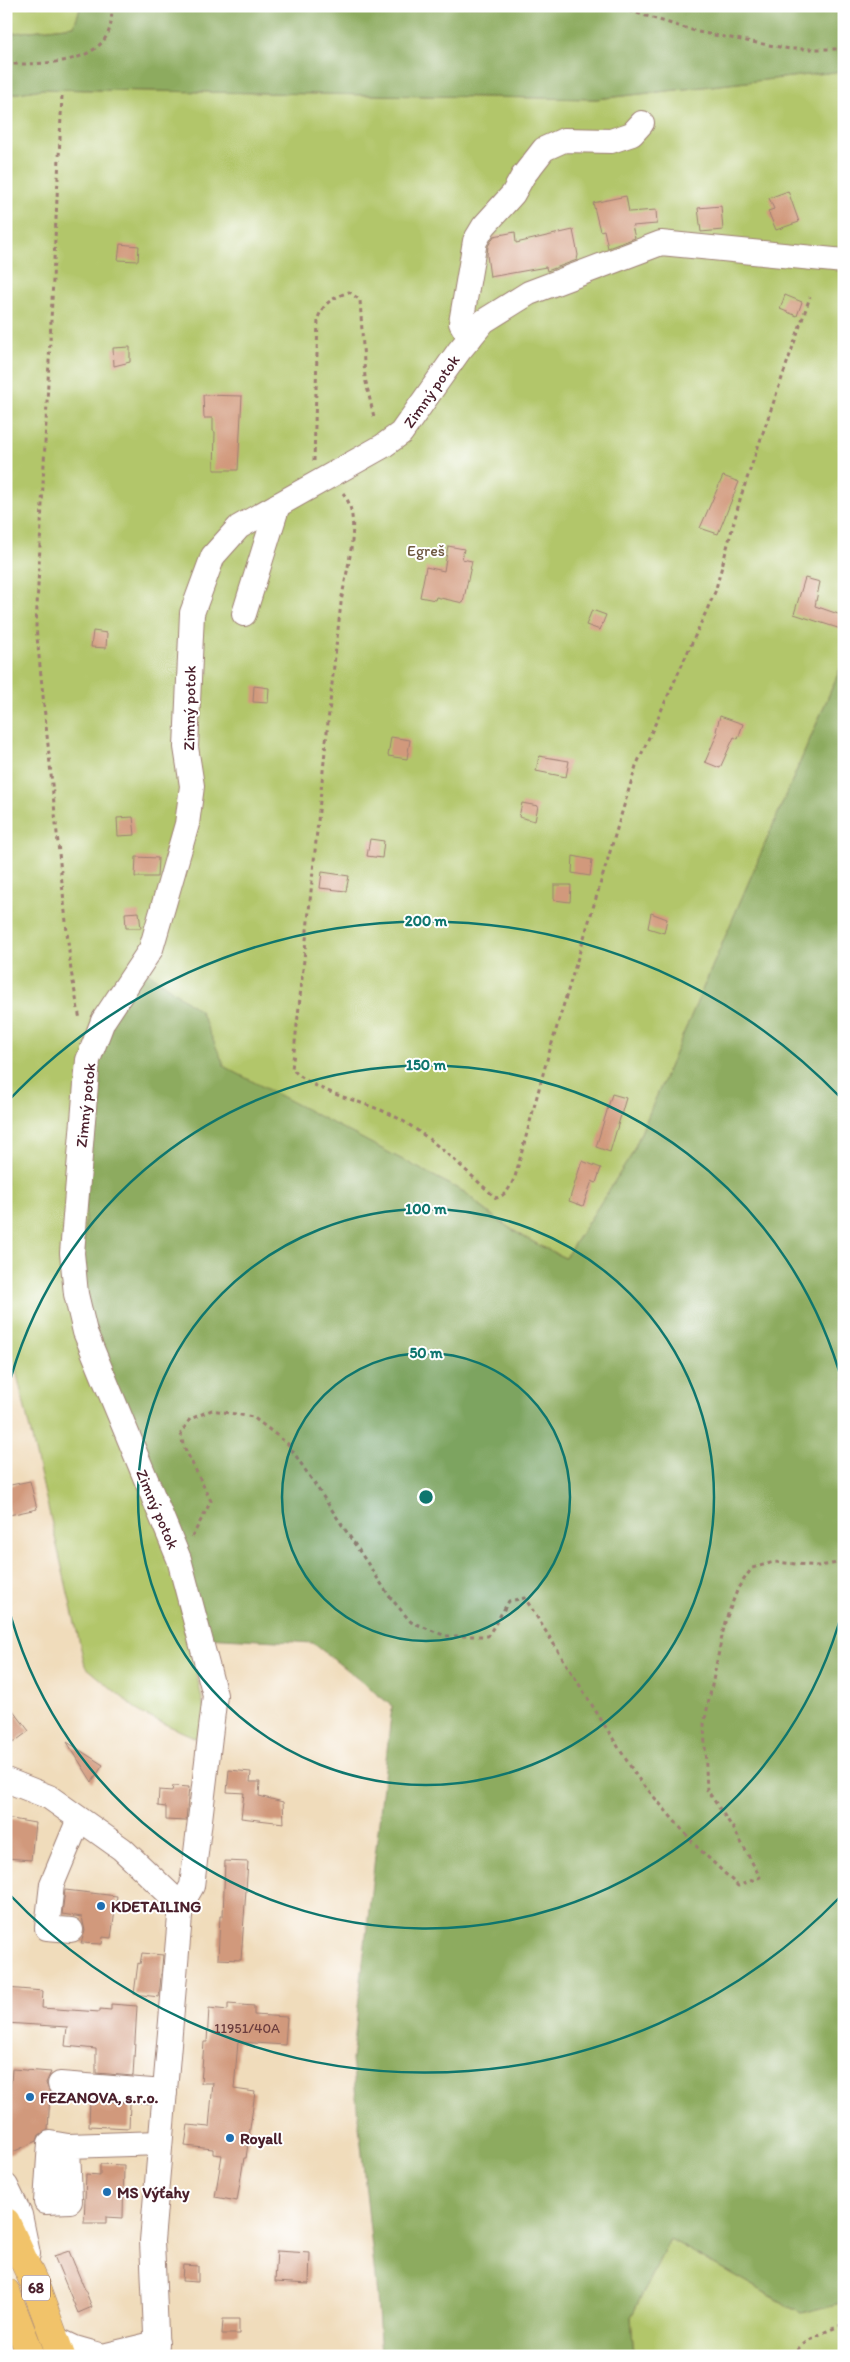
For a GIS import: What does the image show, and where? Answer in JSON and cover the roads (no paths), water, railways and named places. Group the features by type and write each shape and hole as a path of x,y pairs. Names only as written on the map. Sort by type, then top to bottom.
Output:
{"main road":[{"name":"68","path":"6,2222 35,2285 59,2347"},
{"name":"68","path":"6,2292 31,2356"}],"street":[{"name":"Zimný potok","path":"470,338 461,323 475,240 484,226 513,194 528,169 544,149 564,140 611,141 632,134 642,124"},
{"name":"Zimný potok","path":"181,1905 192,1886 215,1695 179,1559 85,1332 76,1294 72,1253 88,1060 103,1021 151,949 187,824 192,786 186,747 192,613 212,556 238,527 383,446 401,434 484,321 529,293 661,244 844,261"},
{"path":"244,614 278,505"},
{"path":"6,1780 49,1797 122,1849 181,1905 151,2255 157,2350 103,2356 75,2348 59,2347"},
{"path":"71,1930 47,1928 52,1884 79,1819"},
{"path":"60,2084 165,2092"},
{"path":"68,2146 160,2143"},
{"path":"6,2186 20,2216 35,2285"}],"place":[{"name":"KDETAILING","path":"101,1906"},
{"name":"FEZANOVA, s.r.o.","path":"30,2097"},
{"name":"Royall","path":"230,2138"},
{"name":"MS Výťahy","path":"107,2192"}],"park label":[{"name":"Egreš","path":"426,550"}]}
